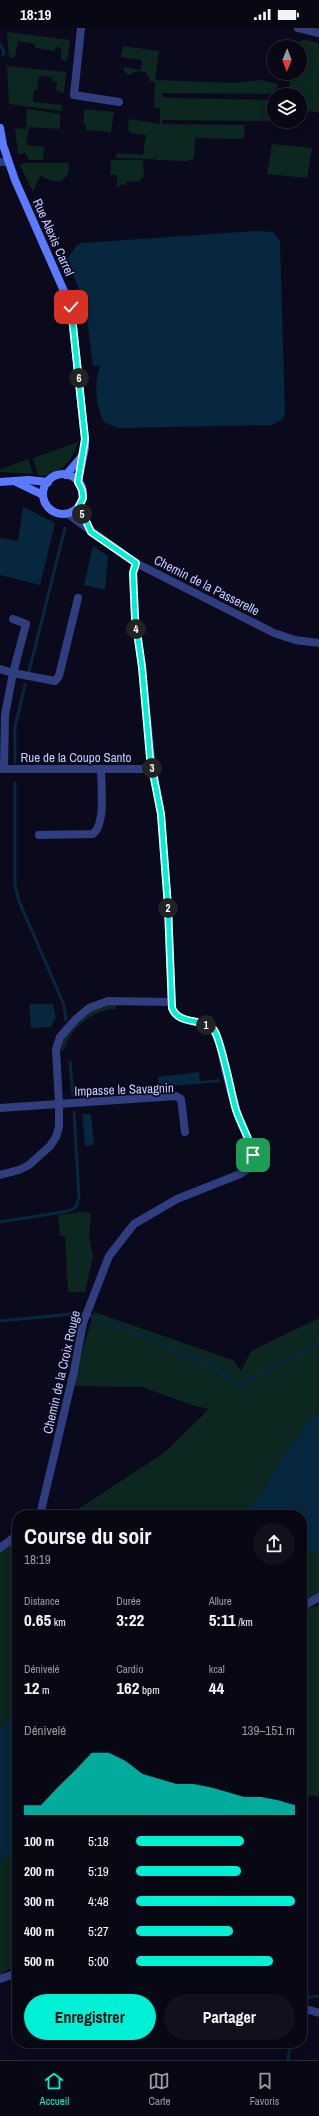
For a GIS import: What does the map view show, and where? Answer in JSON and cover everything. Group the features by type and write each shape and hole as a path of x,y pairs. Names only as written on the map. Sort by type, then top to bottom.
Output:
{"street":[{"path":"81,28 74,95 119,102"},
{"path":"298,28 319,33"},
{"name":"Rue Alexis Carrel","path":"0,128 4,162 71,307 85,448 78,482"},
{"path":"66,475 83,454"},
{"path":"0,482 48,482 59,475 66,475 78,482 83,494 79,506 68,514"},
{"path":"14,481 43,495 48,482"},
{"name":"Chemin de la Passerelle","path":"43,495 45,502 54,512 68,514 136,563 274,633 295,640 319,643"},
{"path":"79,506 91,532"},
{"name":"Chemin de la Croix Rouge","path":"41,1510 74,1371 86,1311 109,1256 134,1224 176,1199 240,1174 252,1164 253,1151 236,1109 220,1046 214,1030 207,1025 177,1016 171,1002 166,878 161,814 152,769 142,667 135,618 133,573 136,563"},
{"path":"0,669 48,681 58,679 78,598"},
{"path":"2,769 5,715 13,673 26,624 13,619"},
{"path":"39,835 93,834 99,830 101,820 101,768"},
{"name":"Rue de la Coupo Santo","path":"2,769 152,769"},
{"path":"0,1174 11,1173 29,1165 50,1146 56,1138 59,1127 59,1104 56,1049 60,1037 76,1019 89,1008 108,1001 171,1002"},
{"name":"Impasse le Savagnin","path":"59,1104 176,1096 181,1099 186,1132"},
{"path":"0,1108 59,1104"},
{"path":"0,1548 12,1539"},
{"path":"307,1604 319,1597"},
{"path":"0,1979 12,1975"},
{"path":"307,2009 319,2013"}],"green space":[{"path":"7,32 70,40 67,61 61,60 61,48 55,47 55,51 35,48 35,44 18,41 15,58 9,57"},
{"path":"307,41 319,43 319,113 307,110 307,88 289,88 290,80 307,80"},
{"path":"123,46 159,51 155,80 234,83 260,80 278,84 277,88 267,88 267,94 162,93 162,97 172,98 267,100 267,121 162,120 162,124 245,125 244,139 195,138 194,159 187,161 156,160 155,152 155,159 116,158 117,153 143,155 146,135 130,133 128,129 129,119 160,124 160,108 154,107 155,82 151,82 146,72 138,71 129,75 123,70 124,67 141,70 142,60 121,57"},
{"path":"7,66 66,72 64,93 56,90 57,82 52,81 52,77 39,76 37,90 34,90 33,102 62,105 62,111 9,104"},
{"path":"27,109 60,114 60,129 29,127 26,145 44,147 43,160 29,160 25,153 18,154 15,128 26,129"},
{"path":"85,109 114,112 111,132 86,130 86,126 83,123"},
{"path":"272,144 312,148 307,178 267,174"},
{"path":"111,160 143,160 144,177 140,179 141,181 126,182 126,186 122,184 117,188 117,175 110,175"},
{"path":"25,163 69,163 68,174 61,181 52,181 40,176 33,192 20,165"},
{"path":"78,442 69,461 60,469 40,476 38,474 33,458"},
{"path":"28,459 33,474 0,472 0,470"},
{"path":"116,1004 116,1009 100,1012 84,1021 71,1035 64,1051 60,1050 67,1033 80,1018 97,1009"},
{"path":"82,1212 91,1213 89,1237 93,1256 85,1292 68,1292 65,1236 60,1236 58,1215"},
{"path":"94,1312 233,1360 241,1371 251,1351 319,1318 319,1413 308,1421 271,1475 266,1488 249,1510 77,1510 164,1453 209,1409 195,1406 142,1387 72,1386"},
{"path":"12,1542 12,1720 0,1729 0,1551"},
{"path":"307,1551 319,1553 319,1593 307,1600"},
{"path":"319,1605 319,1797 307,1795 308,1609"},
{"path":"12,1850 12,1968 0,1974 0,1863"}],"water":[{"path":"256,231 273,232 280,241 285,414 283,419 272,425 118,428 104,422 96,394 100,365 93,366 86,311 68,258 77,245 82,243"},
{"path":"23,507 55,523 40,585 0,575 0,538 18,541"},
{"path":"93,546 108,556 105,590 84,585"},
{"path":"29,1004 53,1004 56,1017 51,1027 31,1028"},
{"path":"199,1072 200,1081 220,1079 220,1082 159,1087 158,1077"},
{"path":"82,1114 91,1114 94,1145 85,1146"},
{"path":"319,1413 319,1553 307,1552 307,1510 249,1510 266,1488 271,1475 308,1421"},
{"path":"12,1720 12,1850 0,1863 0,1729"}],"waterway":[{"path":"0,44 4,52 3,55"},
{"path":"28,675 65,528"},
{"path":"15,763 15,727 25,685"},
{"path":"15,783 15,886 19,901 64,1005 66,1020"},
{"path":"70,1062 73,1095"},
{"path":"0,1222 69,1211 76,1207 79,1198 74,1112"},
{"path":"0,1321 82,1313"},
{"path":"91,1316 204,1361 239,1386 319,1343"},
{"path":"307,1998 319,1996"},
{"path":"288,2060 289,2048"}],"route":[{"path":"71,307 85,439 85,448 78,482 81,486 83,498 79,506 91,532 136,563 133,573 135,618 148,721 150,758 161,814 168,907 172,1008 177,1016 207,1025 214,1030 220,1046 236,1109 245,1135 253,1151 253,1155"}]}
